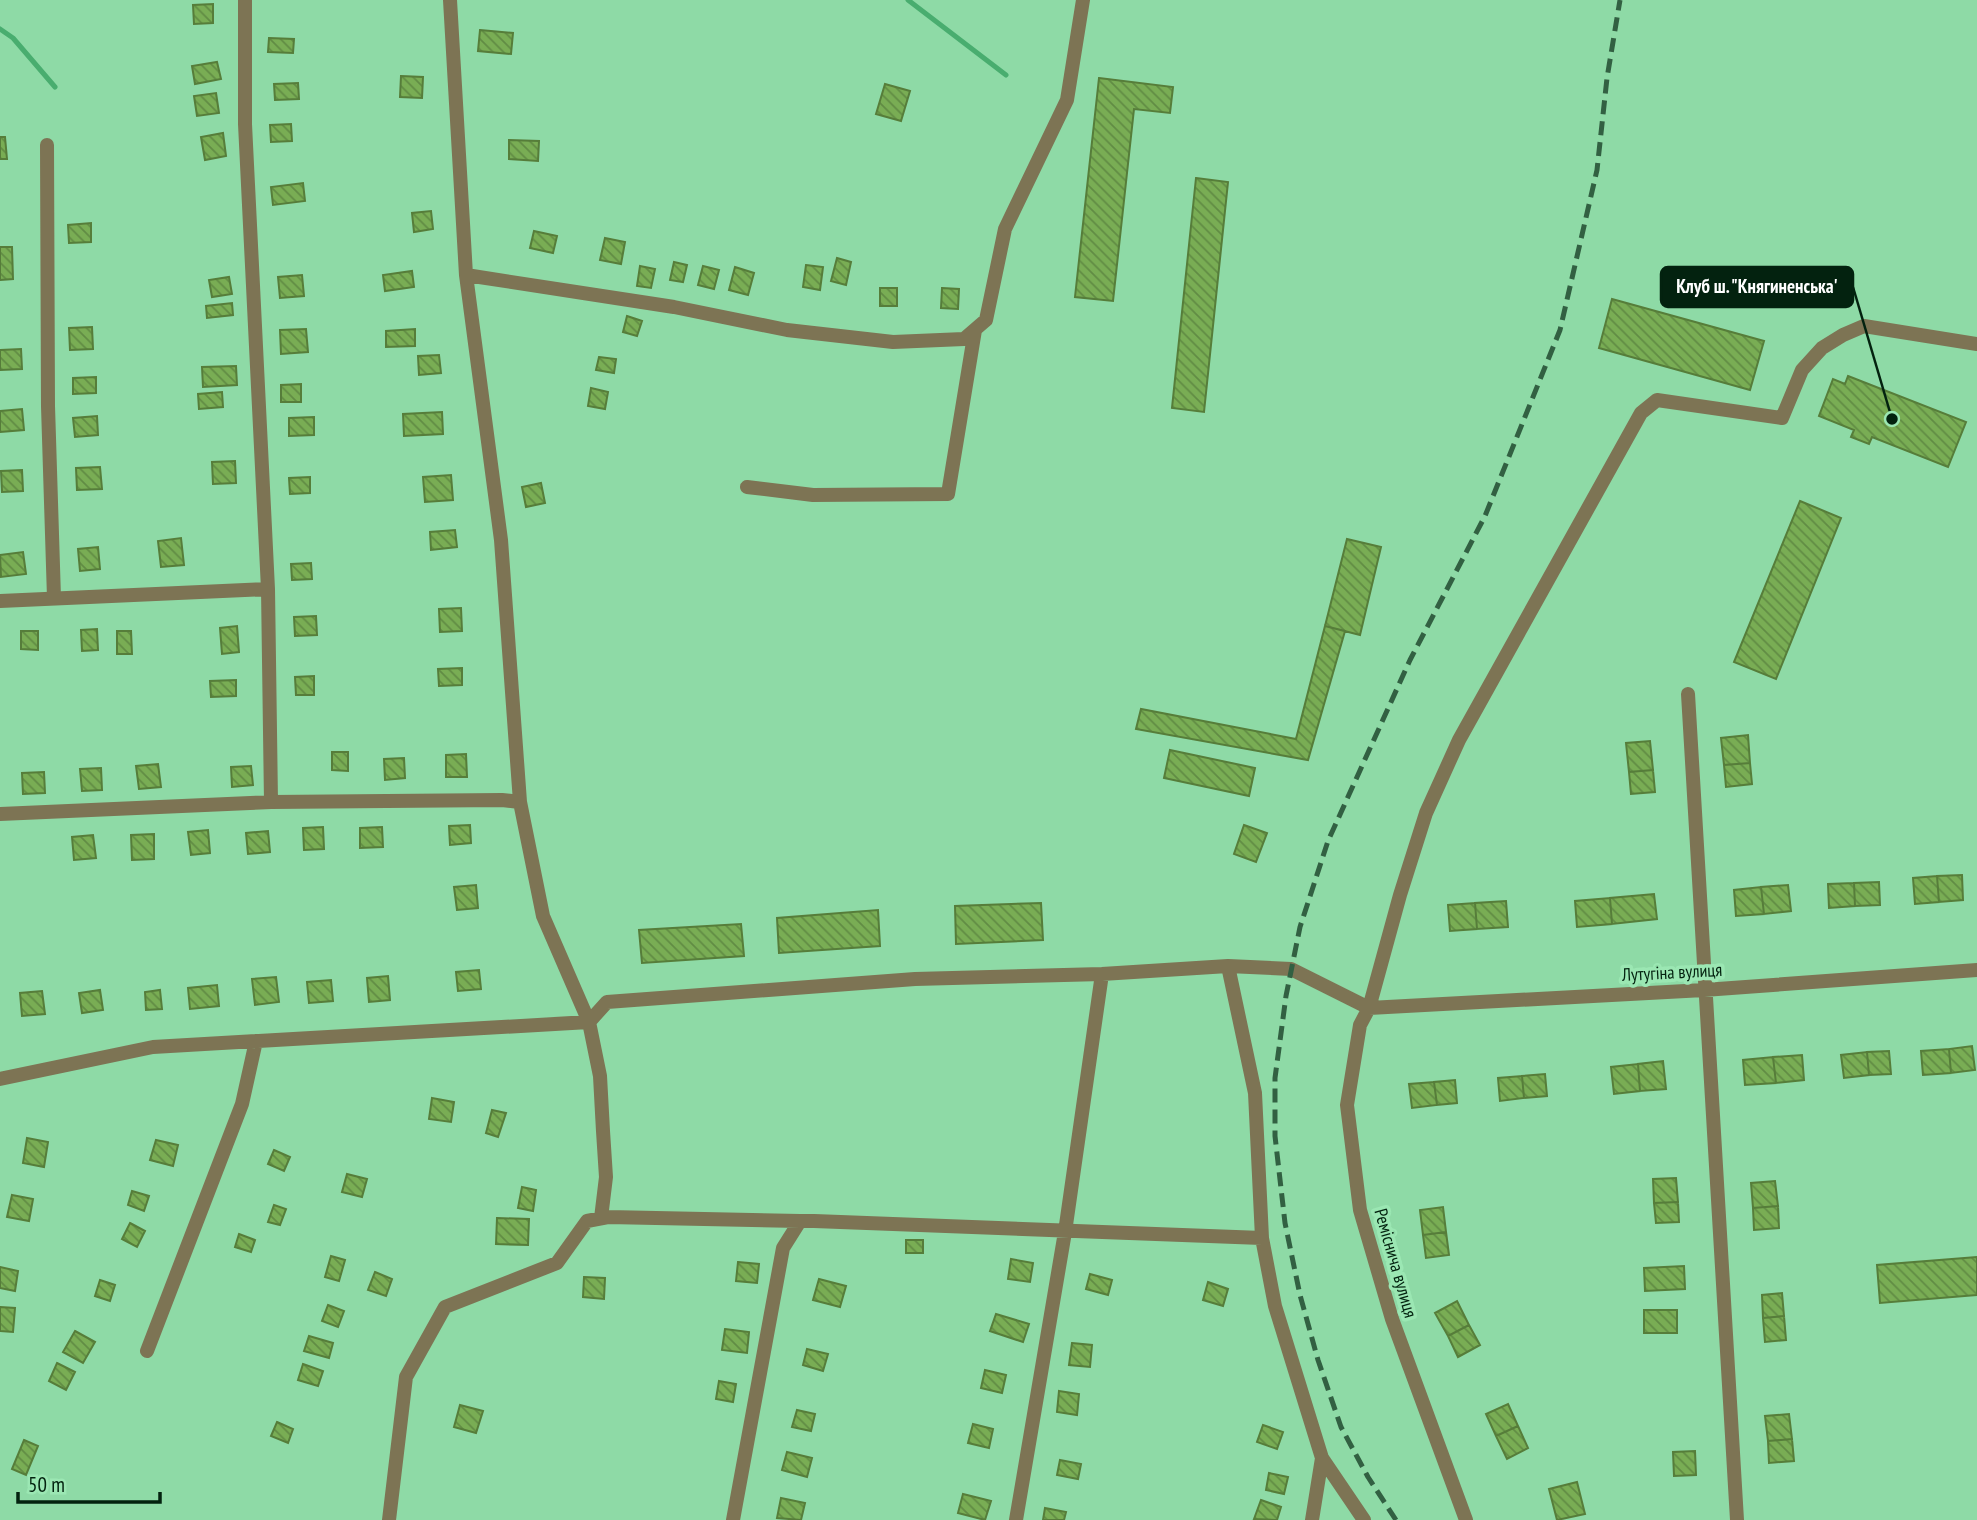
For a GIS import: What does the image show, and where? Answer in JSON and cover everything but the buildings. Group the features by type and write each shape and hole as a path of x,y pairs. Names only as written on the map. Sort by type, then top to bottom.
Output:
{"street":[{"path":"245,0 245,124 268,589 271,802"},
{"path":"450,0 466,275 501,540 520,802 543,916 589,1022 600,1076 606,1177 601,1218"},
{"path":"466,275 674,307 787,330 893,342 964,339 986,320 1005,229 1067,100 1083,0"},
{"path":"47,145 48,406 54,598"},
{"name":"Реміснича вулиця","path":"1466,1520 1392,1319 1360,1210 1347,1105 1360,1025 1369,1008 1399,895 1426,813 1459,740 1641,413 1657,400 1783,418 1802,370 1822,348 1864,326 1977,344"},
{"path":"747,487 813,495 948,494 975,330"},
{"path":"0,601 268,589"},
{"path":"1688,694 1737,1520"},
{"path":"0,814 271,802 520,802"},
{"path":"1228,966 1255,1093 1262,1238 1275,1306 1322,1458 1364,1520"},
{"path":"0,1079 153,1047 589,1022 607,1002 915,979 1102,974 1228,966 1291,969 1369,1008"},
{"name":"Лутугіна вулиця","path":"1369,1008 1704,990 1977,970"},
{"path":"1016,1520 1065,1232 1102,974"},
{"path":"147,1351 242,1104 256,1041"},
{"path":"389,1520 406,1377 444,1307 557,1263 587,1221 601,1218 800,1222 1262,1238"},
{"path":"733,1520 783,1248 800,1222"},
{"path":"1312,1520 1322,1458"}],"waterway":[{"path":"908,0 1006,75"},
{"path":"0,29 13,38 55,87"}],"railway":[{"path":"1396,1520 1368,1477 1341,1427 1300,1295 1285,1223 1275,1136 1275,1078 1286,996 1300,927 1328,841 1410,660 1485,516 1560,330 1597,170 1607,78 1620,0"}],"place":[{"name":"Клуб ш. \"Княгиненська'","path":"1892,419"}]}
